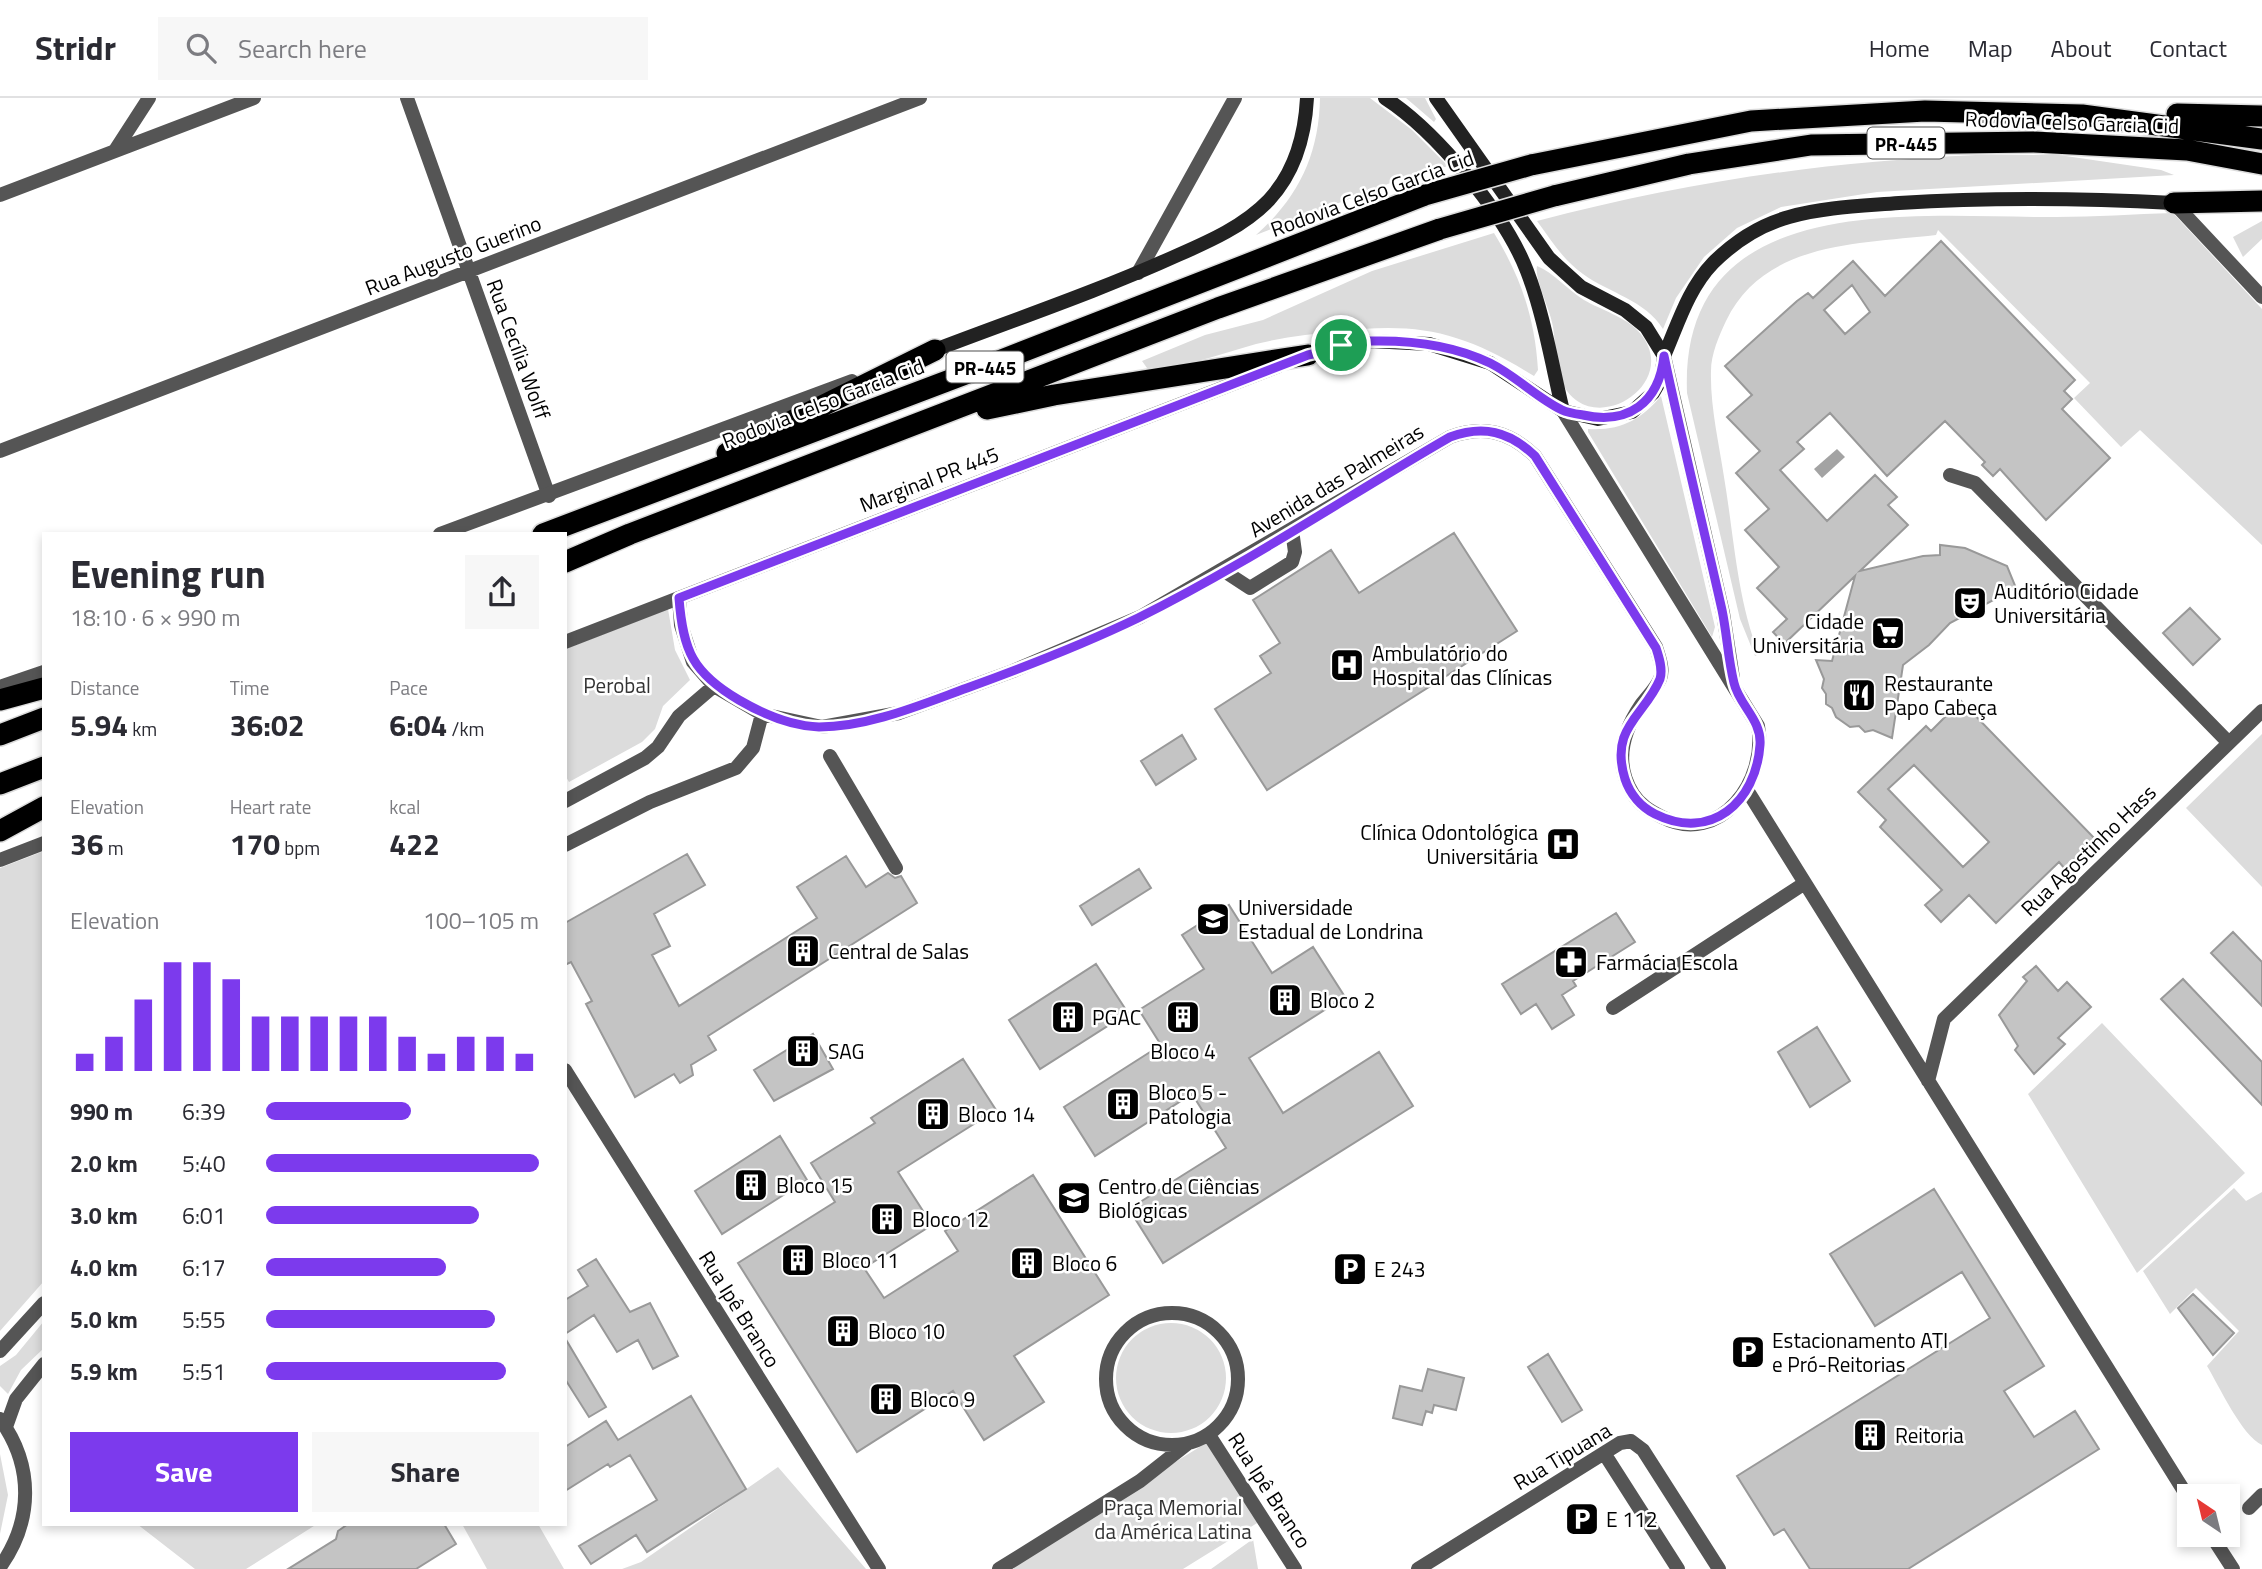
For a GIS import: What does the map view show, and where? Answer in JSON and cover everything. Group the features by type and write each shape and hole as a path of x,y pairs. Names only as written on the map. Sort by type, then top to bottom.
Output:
{"highway":[{"name":"Rodovia Celso Garcia Cid","path":"548,532 1425,195 1531,164 1751,121 1925,111 2082,116 2262,139"},
{"path":"2082,116 2262,116"},
{"name":"Rodovia Celso Garcia Cid","path":"567,561 630,534 930,421 1218,308 1440,229 1554,196 1689,164 1811,145 2034,142 2187,150 2262,164"},
{"path":"2174,203 2262,201"},
{"path":"612,509 935,350"},
{"path":"930,421 1054,395 1308,355"},
{"path":"0,700 42,689"},
{"path":"0,735 42,719"},
{"path":"0,783 42,767"},
{"path":"0,831 42,808"}],"main road":[{"name":"PR-445","path":"935,350 1138,273 1230,230 1268,201 1292,167 1299,149 1307,98"},
{"path":"1385,98 1425,128 1445,148 1513,244 1527,270 1563,411"},
{"path":"1436,98 1549,258 1581,287 1639,319 1664,356"},
{"path":"1308,355 1370,341 1429,344 1490,363 1563,411 1598,419 1632,412 1657,387 1664,356 1688,299 1713,263 1757,229 1788,217 1861,206 1965,199 2060,198 2174,203"}],"street":[{"path":"116,149 149,98"},
{"path":"0,195 254,98"},
{"name":"Rua Cecília Wolff","path":"407,98 550,495"},
{"name":"Rua Augusto Guerino","path":"0,451 920,98"},
{"path":"1138,273 1235,98"},
{"path":"2174,203 2262,211"},
{"path":"2174,203 2262,297"},
{"name":"PR-445","path":"446,532 935,350"},
{"name":"Marginal PR 445","path":"567,641 1308,355"},
{"path":"1664,356 1723,613 1734,687"},
{"path":"1563,411 1734,687"},
{"name":"Avenida das Palmeiras","path":"679,598 685,643 693,662 715,686 762,714 822,727 899,713 1086,642 1183,594 1450,437 1483,429 1511,437 1535,456 1656,648 1661,670 1660,679 1631,720 1620,758 1625,781 1634,797 1648,810 1684,825 1719,817 1747,790 1758,763 1761,741 1758,726 1734,687"},
{"path":"1950,475 1975,483 2229,743"},
{"path":"1224,570 1250,588 1292,562 1295,552 1292,530"},
{"path":"0,687 42,673"},
{"path":"567,800 645,758 658,747 679,716 715,686"},
{"name":"Rua Agostinho Hass","path":"1928,1081 1944,1019 2262,711"},
{"path":"567,844 650,802 736,768 753,748 762,714"},
{"path":"830,757 896,868"},
{"path":"1747,790 2180,1484"},
{"path":"0,860 42,844"},
{"path":"1613,1008 1805,883"},
{"name":"Rua Ipê Branco","path":"567,1073 879,1569"},
{"path":"0,1351 42,1305"},
{"path":"999,1569 1140,1481 1188,1444 1209,1435 1224,1420 1237,1392 1236,1358 1228,1344 1209,1324 1189,1315 1168,1313 1146,1318 1128,1330 1114,1348 1107,1368 1106,1390 1113,1411 1126,1428 1145,1440 1166,1446 1188,1444"},
{"path":"0,1567 13,1549 23,1519 26,1488 21,1457 3,1423 16,1399 42,1366"},
{"name":"Rua Ipê Branco","path":"1209,1435 1295,1569"},
{"name":"Rua Tipuana","path":"1419,1569 1627,1441 1639,1446 1719,1569"},
{"path":"1604,1454 1678,1569"},
{"path":"2249,1508 2262,1495"},
{"path":"2219,1547 2233,1569"}],"green space":[{"path":"1320,98 1370,98 1412,130 1448,166 1393,182 1256,235 1284,206 1303,174 1315,138"},
{"path":"1406,98 1425,98 1436,119 1434,122"},
{"path":"1976,155 2059,155 2161,170 2174,175 1877,192 1781,207 1737,228 1704,257 1676,298 1663,329 1647,311 1593,281 1569,262 1537,221 1647,195 1755,176 1863,163"},
{"path":"2173,213 2262,309 2262,545 2140,430 2121,447 2074,398 2090,383 1938,230 1936,235 1817,251 1789,261 1764,275 1743,295 1723,327 1711,365 1715,424 1741,589 1759,654 1755,656 1740,619 1687,393 1695,326 1722,278 1763,247 1816,228 1876,219"},
{"path":"2262,221 2262,239 2243,257 2233,237"},
{"path":"1494,233 1519,282 1530,316 1538,370 1534,376 1464,340 1419,330 1395,328 1288,338 1175,366 1147,368 1142,361 1205,335 1263,320 1372,271"},
{"path":"1537,266 1584,300 1620,318 1639,332 1650,352 1650,370 1642,387 1627,400 1610,407 1591,407 1574,398 1561,380 1552,320 1538,279"},
{"path":"1661,396 1715,627 1712,637 1588,432 1588,429 1620,426 1638,418"},
{"name":"Perobal","path":"668,609 675,650 690,680 663,706 655,729 642,742 569,782 567,778 567,648"},
{"path":"2262,734 2262,887 2186,808"},
{"path":"42,852 42,1283 0,1331 0,868"},
{"path":"2102,1023 2245,1173 2137,1273 2028,1094"},
{"path":"2234,1188 2246,1201 2262,1192 2262,1445 2254,1440 2239,1421 2207,1366 2239,1331 2196,1288 2170,1314 2143,1271"},
{"path":"42,1323 42,1350 21,1370 8,1394 0,1386 0,1366 16,1355"},
{"path":"1171,1323 1192,1327 1210,1339 1222,1357 1226,1378 1222,1399 1210,1417 1192,1429 1171,1433 1150,1429 1132,1417 1120,1399 1116,1378 1120,1357 1132,1339 1150,1327"},
{"name":"Praça Memorial da América Latina","path":"1211,1440 1262,1520 1183,1569 1014,1569 1013,1562"},
{"path":"0,1454 8,1495 0,1534"},
{"path":"778,1467 866,1569 622,1569 641,1562"},
{"path":"140,1526 314,1526 246,1569 195,1569"},
{"path":"463,1526 539,1526 564,1569 487,1569"},
{"path":"1253,1539 1258,1569 1211,1569"}],"shaded area":[{"path":"1837,449 1845,457 1822,478 1814,469"}],"building":[{"path":"1941,241 2075,380 2064,391 2072,399 2062,409 2110,458 2046,520 2000,469 1993,476 1982,465 1985,462 1945,421 1887,476 1830,413 1797,442 1804,449 1780,470 1827,521 1875,475 1897,497 1888,505 1908,525 1860,571 1923,556 1940,555 1940,545 1965,548 2007,566 2016,588 1950,623 1929,645 1903,665 1892,738 1873,730 1865,732 1859,726 1850,727 1836,717 1832,708 1826,704 1826,694 1822,688 1824,679 1816,660 1832,661 1855,576 1784,644 1773,632 1787,619 1757,588 1779,567 1745,530 1769,509 1736,473 1760,451 1727,417 1752,395 1725,366 1797,301 1808,293 1813,298 1853,261 1885,296","holes":["1852,285 1870,312 1845,334 1824,310"]},
{"path":"1454,533 1517,631 1267,790 1215,709 1271,673 1260,656 1280,643 1253,600 1331,550 1359,593"},
{"path":"2190,608 2220,639 2193,665 2163,633"},
{"path":"1961,701 2098,842 2086,853 2083,850 2065,869 2059,862 1996,923 1969,895 1941,922 1925,905 1942,890 1880,827 1886,820 1858,792 1926,726 1931,731","holes":["1914,765 1989,842 1963,867 1888,789"]},
{"path":"1182,735 1196,759 1156,785 1141,761"},
{"path":"687,854 705,885 654,914 670,946 652,955 679,1006 817,918 797,887 846,856 866,887 888,873 895,878 901,876 917,903 708,1036 716,1050 691,1065 693,1075 680,1083 674,1074 635,1097 586,1004 592,1001 571,962 567,964 567,922"},
{"path":"1139,869 1151,888 1092,925 1080,906"},
{"path":"1229,905 1272,973 1313,947 1345,997 1249,1058 1283,1113 1379,1052 1413,1106 1163,1263 1129,1209 1226,1148 1192,1094 1095,1156 1064,1107 1161,1045 1139,1010 1204,969 1182,935"},
{"name":"Farmácia Escola","path":"1616,913 1635,942 1573,981 1576,986 1562,995 1574,1015 1552,1029 1536,1004 1521,1014 1502,984"},
{"path":"2233,932 2262,962 2262,1006 2211,953"},
{"name":"PGAC","path":"1096,964 1128,1013 1040,1069 1009,1020"},
{"path":"2036,966 2058,991 2067,982 2091,1007 2058,1038 2065,1044 2034,1074 2015,1050 2018,1046 1999,1015 2027,981 2023,977"},
{"path":"2183,979 2262,1062 2262,1105 2161,999"},
{"path":"1817,1027 1850,1081 1810,1107 1778,1052"},
{"name":"SAG","path":"813,1034 833,1069 774,1101 754,1070"},
{"path":"963,1059 996,1110 898,1172 932,1225 864,1268 884,1298 958,1251 945,1231 1033,1175 1109,1295 1014,1356 1044,1402 984,1440 953,1391 857,1452 738,1263 835,1202 811,1163 875,1123 871,1118"},
{"name":"Bloco 15","path":"780,1136 807,1180 722,1234 695,1191"},
{"name":"Reitoria","path":"1934,1189 2044,1366 2004,1391 2034,1437 2075,1411 2099,1449 1908,1569 1810,1569 1784,1529 1774,1535 1737,1476 1990,1318 1962,1272 1875,1326 1830,1254"},
{"path":"596,1259 630,1312 650,1303 678,1356 653,1369 638,1340 617,1352 594,1315 567,1333 567,1299 588,1286 578,1270"},
{"path":"2193,1294 2234,1333 2213,1355 2178,1308"},
{"path":"567,1341 606,1407 589,1417 567,1382"},
{"path":"1548,1354 1582,1410 1562,1422 1528,1367"},
{"path":"1428,1369 1464,1378 1456,1410 1434,1405 1432,1413 1426,1411 1422,1425 1393,1418 1400,1386 1422,1391"},
{"path":"691,1396 746,1489 647,1552 636,1535 591,1564 579,1546 657,1500 630,1455 610,1467 608,1464 567,1490 567,1446 606,1421 618,1440"},
{"path":"345,1526 445,1526 456,1544 416,1569 288,1569 336,1539 338,1531"}],"place":[{"name":"Auditório Cidade Universitária","path":"1970,603"},
{"name":"Cidade Universitária","path":"1888,633"},
{"name":"Ambulatório do Hospital das Clínicas","path":"1347,665"},
{"name":"Restaurante Papo Cabeça","path":"1859,695"},
{"name":"Clínica Odontológica Universitária","path":"1563,844"},
{"name":"Universidade Estadual de Londrina","path":"1213,919"},
{"name":"Central de Salas","path":"803,951"},
{"name":"Farmácia Escola","path":"1571,962"},
{"name":"Bloco 2","path":"1285,1000"},
{"name":"PGAC","path":"1068,1017"},
{"name":"Bloco 4","path":"1183,1017"},
{"name":"SAG","path":"803,1051"},
{"name":"Bloco 5 - Patologia","path":"1123,1104"},
{"name":"Bloco 14","path":"933,1114"},
{"name":"Bloco 15","path":"751,1185"},
{"name":"Centro de Ciências Biológicas","path":"1074,1198"},
{"name":"Bloco 12","path":"887,1219"},
{"name":"Bloco 11","path":"798,1260"},
{"name":"Bloco 6","path":"1027,1263"},
{"name":"E 243","path":"1350,1269"},
{"name":"Bloco 10","path":"843,1331"},
{"name":"Estacionamento ATI e Pró-Reitorias","path":"1748,1352"},
{"name":"Bloco 9","path":"886,1399"},
{"name":"Reitoria","path":"1870,1435"},
{"name":"E 112","path":"1582,1519"}],"route":[{"path":"1398,341 1429,344 1462,352 1490,363 1526,384 1563,411 1598,419 1623,416 1643,404 1661,379 1664,356 1723,613 1734,687 1758,726 1761,741 1758,763 1747,790 1733,806 1719,817 1703,824 1684,825 1648,810 1634,797 1625,781 1620,758 1631,720 1660,679 1661,670 1656,648 1535,456 1511,437 1483,429 1468,430 1450,437 1140,617 1086,642 899,713 822,727 787,721 762,714 715,686 693,662 681,625 679,598 1308,355 1341,345 1398,341"}]}
